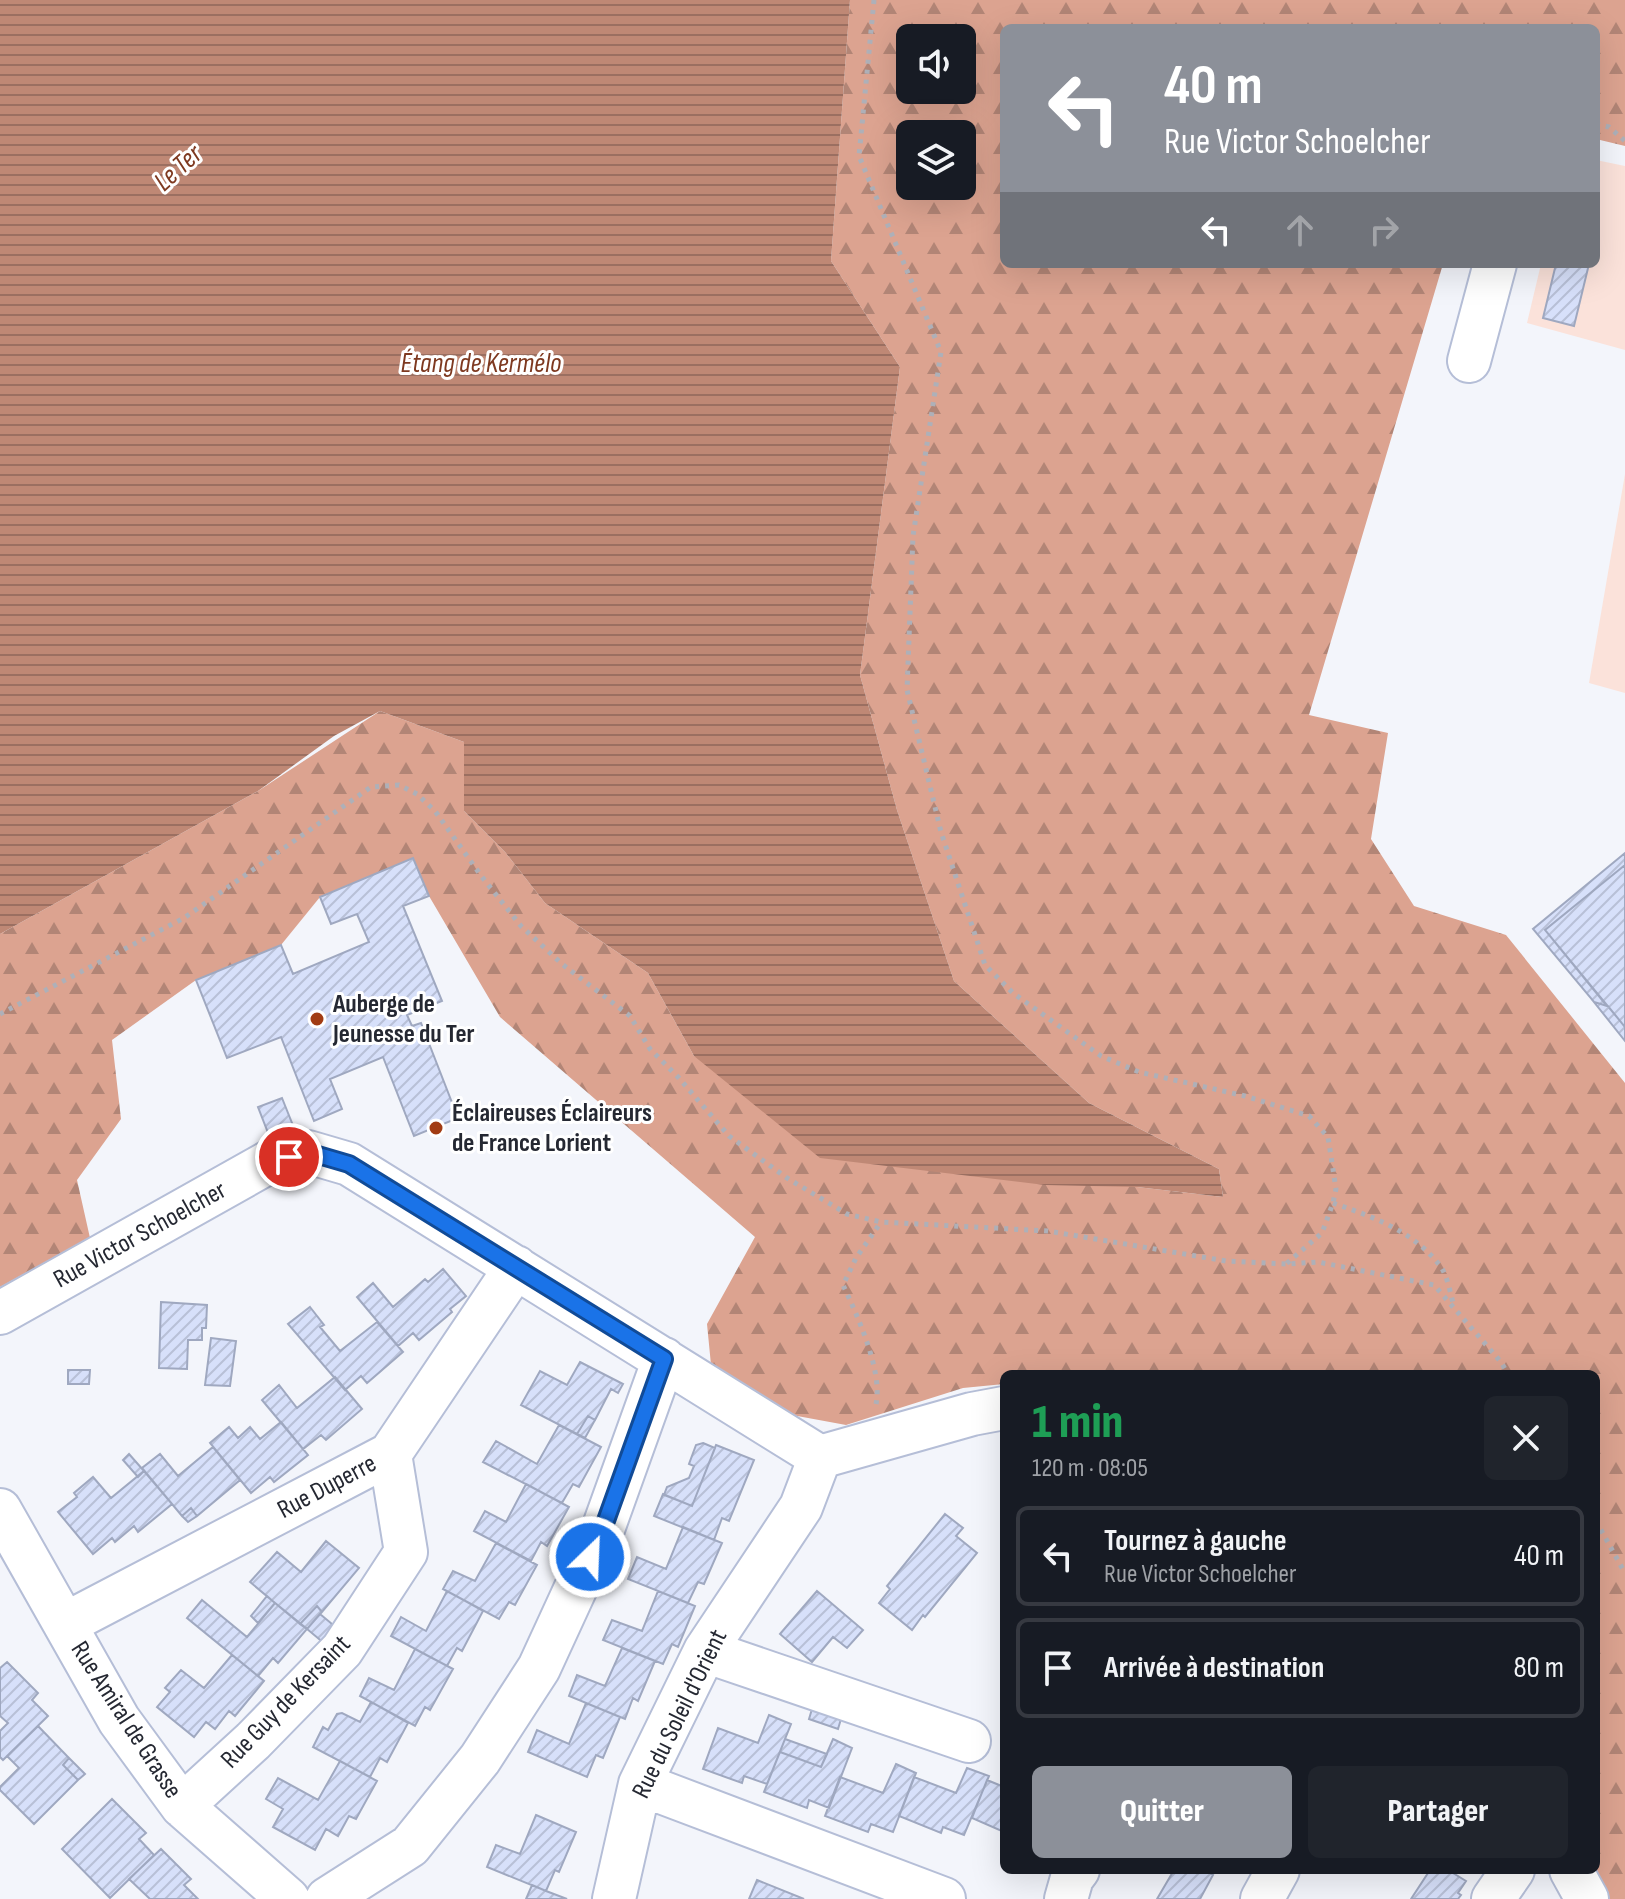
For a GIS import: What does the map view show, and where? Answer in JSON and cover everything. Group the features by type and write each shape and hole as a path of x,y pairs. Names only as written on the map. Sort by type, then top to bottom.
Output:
{"street":[{"path":"1469,361 1494,268"},
{"name":"Rue Victor Schoelcher","path":"0,1313 269,1162 308,1152 349,1164 820,1457"},
{"name":"Rue Duperre","path":"65,1624 390,1454 516,1267"},
{"path":"327,1899 410,1846 480,1759 539,1668 603,1529 664,1359"},
{"path":"820,1457 1000,1409"},
{"name":"Rue Guy de Kersaint","path":"182,1806 253,1741 342,1650 406,1552 390,1454"},
{"name":"Rue du Soleil d'Orient","path":"614,1899 640,1784 705,1651 801,1507 820,1457"},
{"name":"Rue Amiral de Grasse","path":"0,1510 119,1720 182,1806 288,1899"},
{"path":"705,1651 969,1741"},
{"path":"640,1784 944,1899"},
{"path":"1066,1899 1075,1874"},
{"path":"1262,1899 1276,1874"},
{"path":"1493,1899 1510,1874"},
{"path":"1573,1874 1587,1899"}],"path":[{"path":"874,0 859,156 941,352 913,536 907,690 941,832 985,965 1013,993 1101,1056 1139,1072 1245,1096 1309,1116 1328,1137 1336,1189 1333,1203 1322,1233 1286,1264"},
{"path":"1600,125 1609,127 1625,141"},
{"path":"0,1014 184,918 371,787 399,785 417,794 435,811 521,926 562,964 630,1016 650,1049 729,1136 787,1178 847,1214 881,1222 1048,1231 1226,1261 1318,1262 1434,1285 1505,1370"},
{"path":"1333,1203 1382,1220 1415,1240 1442,1269 1455,1307"},
{"path":"867,1445 878,1392 858,1317 843,1285 856,1258 881,1222"},
{"path":"1600,1528 1625,1573"}],"green space":[{"path":"850,0 1625,0 1625,146 1600,140 1600,24 1000,24 1000,268 1442,268 1309,715 1388,733 1371,839 1414,906 1506,935 1625,1083 1625,1899 1603,1899 1590,1874 1600,1874 1600,1370 1000,1370 1000,1384 963,1388 846,1425 781,1413 712,1375 707,1324 755,1237 500,1017 429,896 413,859 320,897 281,945 196,980 112,1040 121,1119 77,1180 90,1238 0,1287 0,934 258,791 380,711 464,742 464,811 505,852 545,903 648,973 694,1056 1137,1187 1223,1197 1219,1169 1089,1103 954,981 897,810 860,675 900,367 831,261"}],"shaded area":[{"path":"1600,161 1625,166 1625,350 1527,323 1540,268 1600,268"},
{"path":"1625,474 1625,693 1589,683"}],"water":[{"name":"Étang de Kermélo","path":"0,0 850,0 831,261 900,367 860,675 897,810 954,981 1089,1103 1219,1169 1223,1197 1137,1187 1045,1185 820,1158 694,1056 648,973 545,903 505,852 464,811 464,742 380,711 334,736 258,791 0,934"}],"building":[{"path":"1555,268 1588,268 1574,326 1543,318"},
{"path":"1625,853 1625,865 1545,930 1607,1006 1594,1002 1533,929"},
{"path":"413,858 429,896 403,906 442,1001 407,1015 412,1026 421,1023 458,1118 414,1136 383,1057 330,1079 342,1109 314,1121 281,1037 227,1058 196,980 281,945 293,974 369,942 357,914 331,924 320,897"},
{"path":"1625,865 1625,1027 1545,930"},
{"path":"1594,1002 1608,1006 1625,1027 1625,1041"},
{"path":"282,1098 294,1128 270,1138 258,1107"},
{"path":"443,1269 466,1296 419,1340 413,1333 398,1346 357,1297 373,1283 393,1307 425,1279 428,1282"},
{"path":"161,1302 207,1305 202,1340 188,1340 187,1369 159,1368"},
{"path":"310,1307 324,1325 320,1327 340,1351 377,1322 403,1352 367,1383 361,1376 345,1390 288,1324"},
{"path":"211,1338 236,1341 230,1386 205,1385"},
{"path":"580,1362 623,1384 618,1393 611,1389 595,1420 588,1416 577,1434 521,1405 540,1371 567,1385"},
{"path":"68,1370 90,1370 89,1384 68,1384"},
{"path":"335,1377 362,1409 326,1440 321,1435 303,1449 262,1400 279,1385 297,1408"},
{"path":"588,1416 595,1420 585,1438 577,1434"},
{"path":"281,1422 308,1455 274,1482 270,1477 251,1493 210,1443 229,1427 238,1438 250,1427 260,1439"},
{"path":"559,1425 601,1447 579,1487 573,1484 562,1503 483,1462 496,1441 537,1464"},
{"path":"703,1443 715,1448 692,1506 664,1495 667,1487 689,1478 694,1466 689,1464 696,1445"},
{"path":"716,1445 754,1460 729,1521 722,1518 714,1540 654,1516 663,1494 692,1506"},
{"path":"213,1447 240,1480 197,1516 191,1508 182,1516 142,1468 160,1454 178,1476"},
{"path":"129,1454 144,1471 138,1477 123,1460"},
{"path":"144,1471 172,1504 138,1532 134,1526 115,1542 112,1538 93,1554 58,1512 77,1497 74,1493 93,1477 111,1498"},
{"path":"526,1484 569,1507 547,1546 541,1542 531,1561 474,1531 485,1511 506,1522"},
{"path":"191,1508 197,1516 188,1522 182,1516"},
{"path":"945,1514 963,1528 956,1536 977,1553 912,1630 879,1603 890,1589 887,1586"},
{"path":"683,1527 722,1543 704,1584 698,1582 688,1603 628,1579 637,1557 666,1569"},
{"path":"326,1541 359,1568 322,1612 317,1606 300,1624 250,1582 277,1552 301,1572"},
{"path":"496,1543 537,1565 515,1605 509,1602 499,1619 443,1589 453,1571 475,1581"},
{"path":"447,1591 483,1611 462,1651 457,1648 447,1666 391,1636 401,1617 426,1631"},
{"path":"658,1591 695,1606 678,1647 672,1644 663,1664 603,1640 612,1620 642,1631"},
{"path":"817,1591 863,1630 847,1648 833,1637 812,1662 780,1634"},
{"path":"267,1596 275,1603 258,1623 251,1616"},
{"path":"202,1600 247,1637 275,1603 307,1629 278,1663 273,1658 258,1676 187,1618"},
{"path":"317,1606 322,1612 307,1629 300,1624"},
{"path":"320,1614 344,1634 331,1649 307,1629"},
{"path":"622,1648 655,1661 638,1701 633,1698 625,1719 569,1696 577,1675 605,1686"},
{"path":"415,1649 453,1669 430,1710 425,1707 415,1726 360,1696 369,1678 394,1690"},
{"path":"232,1655 264,1681 235,1716 229,1711 215,1729 206,1722 194,1737 157,1707 170,1692 165,1688 181,1670 204,1688"},
{"path":"7,1662 38,1693 32,1700 48,1716 3,1760 0,1757 0,1731 8,1723 0,1716 0,1668"},
{"path":"815,1699 844,1709 838,1729 809,1719"},
{"path":"371,1702 408,1723 387,1762 380,1758 370,1777 313,1747 323,1727 328,1730 337,1714 342,1713 360,1722"},
{"path":"586,1703 620,1717 603,1758 596,1755 587,1777 528,1752 537,1730 569,1744"},
{"path":"769,1715 791,1724 767,1784 744,1776 742,1783 703,1769 718,1728 758,1743"},
{"path":"38,1726 69,1758 63,1765 78,1780 34,1824 0,1787 19,1768 7,1756"},
{"path":"785,1739 827,1754 821,1767 780,1752"},
{"path":"833,1739 852,1748 829,1808 809,1800 807,1808 764,1792 780,1752 821,1767"},
{"path":"69,1758 85,1774 78,1780 63,1765"},
{"path":"340,1761 377,1781 356,1819 349,1816 338,1836 326,1829 315,1850 273,1827 283,1809 266,1799 278,1778 318,1800"},
{"path":"896,1764 916,1773 893,1832 871,1824 868,1832 825,1816 840,1777 883,1793"},
{"path":"967,1768 989,1776 964,1835 943,1827 941,1833 899,1816 914,1777 956,1793"},
{"path":"987,1780 1000,1785 1000,1830 972,1818"},
{"path":"112,1799 146,1833 139,1839 154,1855 110,1898 62,1849"},
{"path":"536,1815 576,1832 559,1872 555,1870 546,1891 487,1867 496,1845 520,1854"},
{"path":"161,1849 191,1879 184,1885 198,1899 150,1899 129,1879"},
{"path":"1172,1874 1213,1875 1200,1899 1157,1899"},
{"path":"1427,1874 1455,1874 1466,1881 1458,1893 1461,1895 1458,1899 1411,1899"},
{"path":"757,1880 804,1899 749,1899"},
{"path":"532,1885 546,1891 567,1899 526,1899"}],"place":[{"name":"Auberge de Jeunesse du Ter","path":"317,1019"},
{"name":"Éclaireuses Éclaireurs de France Lorient","path":"436,1128"}],"route":[{"path":"289,1157 308,1152 349,1164 664,1359 590,1557"}],"water label":[{"name":"Le Ter","path":"178,168"}]}
